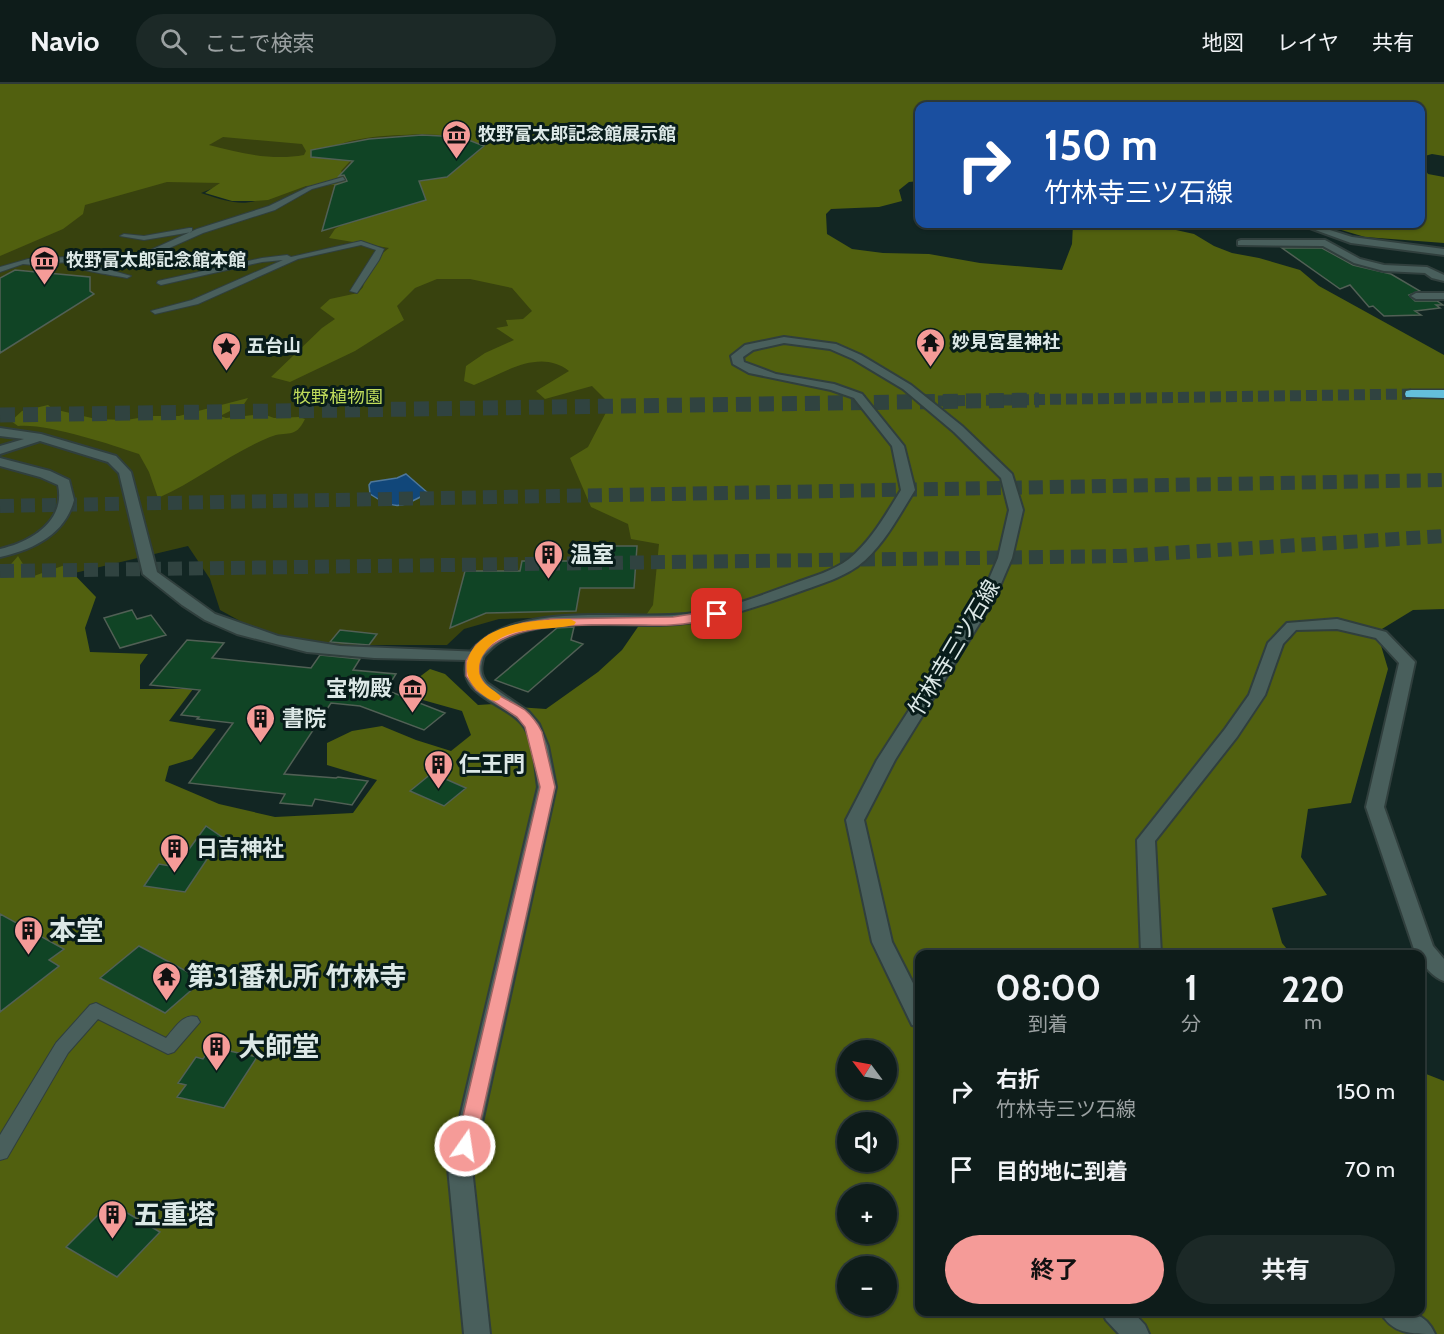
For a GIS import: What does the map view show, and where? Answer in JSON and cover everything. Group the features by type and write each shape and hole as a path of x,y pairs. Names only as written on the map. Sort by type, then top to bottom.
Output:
{"highway":[{"path":"1411,394 1444,394"}],"main road":[{"path":"1316,228 1351,240 1444,252"},
{"path":"1241,243 1250,245 1325,243 1357,261 1384,268 1427,270 1434,276 1444,278"},
{"path":"1416,296 1444,296"},
{"name":"竹林寺三ツ石線","path":"476,655 486,643 500,634 533,625 673,621 729,611 842,571 874,543 908,490 898,446 858,396 834,387 753,371 739,364 737,356 749,347 784,340 832,346 857,357 903,384 933,408 1007,477 1016,510 1005,558 987,600 886,760 855,820 882,942 915,1009"},
{"path":"0,432 41,438 112,459 125,472 150,574 209,616 271,641 303,648 376,653 476,655 472,672 477,683 522,714 535,732 547,787 460,1168 477,1334"},
{"path":"0,450 41,438"},
{"path":"0,462 45,474 64,483 68,500 62,513 34,542 0,553"},
{"path":"1151,950 1146,840 1231,733 1257,695 1276,642 1292,626 1337,624 1381,635 1407,662 1375,807 1425,950"},
{"path":"1425,950 1444,973"},
{"path":"1120,1316 1136,1334"},
{"path":"1399,1316 1422,1334"}],"lane":[{"path":"0,270 15,262 102,260 146,255 200,231 263,211 310,188 343,179"},
{"path":"124,236 144,238 179,231 200,231"},
{"path":"161,283 262,260 296,257 361,243 380,249 376,262 360,277 354,291"},
{"path":"155,311 195,302 296,257"},
{"path":"38,261 48,265 99,269 127,276"},
{"path":"0,1152 62,1048 96,1010 168,1047 191,1022"}],"green space":[{"path":"0,84 1444,84 1444,156 1432,154 1425,156 1425,102 915,102 915,181 909,182 899,190 902,201 879,207 831,209 826,214 827,234 852,249 883,253 929,254 980,263 1062,270 1072,244 1073,228 1167,228 1194,234 1232,253 1300,270 1319,286 1444,355 1444,609 1413,610 1377,632 1388,669 1351,803 1308,809 1301,857 1327,895 1272,908 1282,943 1288,950 915,950 915,1316 1425,1316 1425,1074 1444,1081 1444,1334 0,1334 0,577 18,556 31,577 65,565 96,597 85,628 90,652 148,654 140,665 140,689 193,689 169,721 216,729 192,759 169,766 165,781 219,804 275,817 353,813 377,780 327,765 327,743 352,731 382,726 451,751 471,735 462,711 398,693 430,669 445,674 478,705 509,703 517,707 546,709 598,672 622,650 653,605 659,544 631,539 628,524 591,507 570,458 588,447 612,401 605,399 592,386 545,399 536,391 569,371 546,362 534,362 509,369 474,385 464,381 466,366 485,353 514,340 496,328 508,326 506,320 523,319 532,311 512,288 470,279 437,279 415,288 397,306 404,320 355,351 290,382 271,377 322,328 335,319 320,308 330,299 358,293 363,287 368,265 389,248 329,238 335,229 358,216 356,189 333,185 306,186 268,200 232,201 205,193 220,183 167,182 85,205 83,214 63,229 0,256","holes":["422,134 461,136 485,146 447,177 404,183 346,177 341,171 353,158 348,156 315,157 339,144 366,138","223,137 302,144 306,151 304,155 292,157 268,157 209,145"]},
{"name":"牧野植物園","path":"186,124 485,132 588,288 692,613 499,619 464,629 447,645 323,645 271,638 220,610 210,579 188,546 41,581 0,587 0,248 75,202 174,180 226,183 201,193 227,201 245,203 286,189 206,176"},
{"path":"1425,169 1428,174 1444,177 1444,243 1365,237 1335,228 1425,228"},
{"path":"248,398 244,404 220,416 226,418 263,414 274,418 299,417 305,419 298,430 270,437 158,498 149,472 139,454 61,431 18,426 11,421 22,411 48,405 53,409 96,419 126,420 151,416 179,416"}],"water":[{"path":"406,474 428,493 399,506 379,500 370,494 371,482 397,478"}],"building":[{"path":"422,135 461,137 484,146 447,177 419,181 426,200 322,231 335,185 347,181 344,175 339,176 353,161 311,157 311,150 369,139"},
{"path":"1282,248 1322,248 1353,265 1391,274 1420,291 1409,295 1415,301 1437,301 1443,305 1436,305 1440,308 1415,311 1421,315 1384,316 1373,306 1369,307 1350,285 1340,289"},
{"path":"15,270 90,277 90,291 94,294 0,353 0,278"},
{"name":"温室","path":"587,546 637,546 634,588 580,588 576,611 486,613 450,628 465,571 520,571 522,561 585,561"},
{"path":"132,610 137,619 151,615 166,635 120,648 104,618"},
{"path":"574,627 571,640 583,644 528,692 495,680 557,628"},
{"path":"340,630 377,634 369,645 330,642"},
{"path":"187,640 224,643 212,658 311,668 320,655 360,659 353,670 396,674 386,690 445,713 424,730 360,706 331,703 284,774 368,781 352,805 315,799 312,806 280,803 285,794 189,783 233,723 181,715 200,690 150,685"},
{"name":"仁王門","path":"432,773 466,788 444,806 410,791"},
{"path":"206,826 222,837 185,892 144,886 159,864 176,867"},
{"name":"本堂","path":"0,914 64,949 49,960 59,966 0,1012"},
{"path":"139,946 203,980 165,1013 100,978"},
{"name":"大師堂","path":"211,1047 257,1057 224,1108 177,1097 186,1085 178,1083 196,1057 203,1059"},
{"name":"五重塔","path":"110,1203 160,1232 117,1277 66,1247"}],"tunnel":[{"path":"938,401 1411,394"},
{"path":"0,415 1039,400"},
{"path":"0,506 1444,480"},
{"path":"0,571 1122,556 1444,536"}],"slow traffic":[{"path":"495,697 480,687 473,676 473,661 482,646 500,634 515,629 570,622"}],"place":[{"name":"牧野富太郎記念館展示館","path":"457,160"},
{"name":"牧野富太郎記念館本館","path":"45,286"},
{"name":"妙見宮星神社","path":"931,368"},
{"name":"五台山","path":"226,372"},
{"name":"温室","path":"549,580"},
{"name":"宝物殿","path":"413,714"},
{"name":"書院","path":"261,744"},
{"name":"仁王門","path":"438,790"},
{"name":"日吉神社","path":"175,874"},
{"name":"本堂","path":"28,956"},
{"name":"第31番札所 竹林寺","path":"166,1002"},
{"name":"大師堂","path":"217,1072"},
{"name":"五重塔","path":"113,1240"}],"route":[{"path":"465,1146 547,787 535,732 531,725 522,714 480,687 473,676 473,661 481,648 493,638 523,627 550,623 673,621 717,614"}]}
